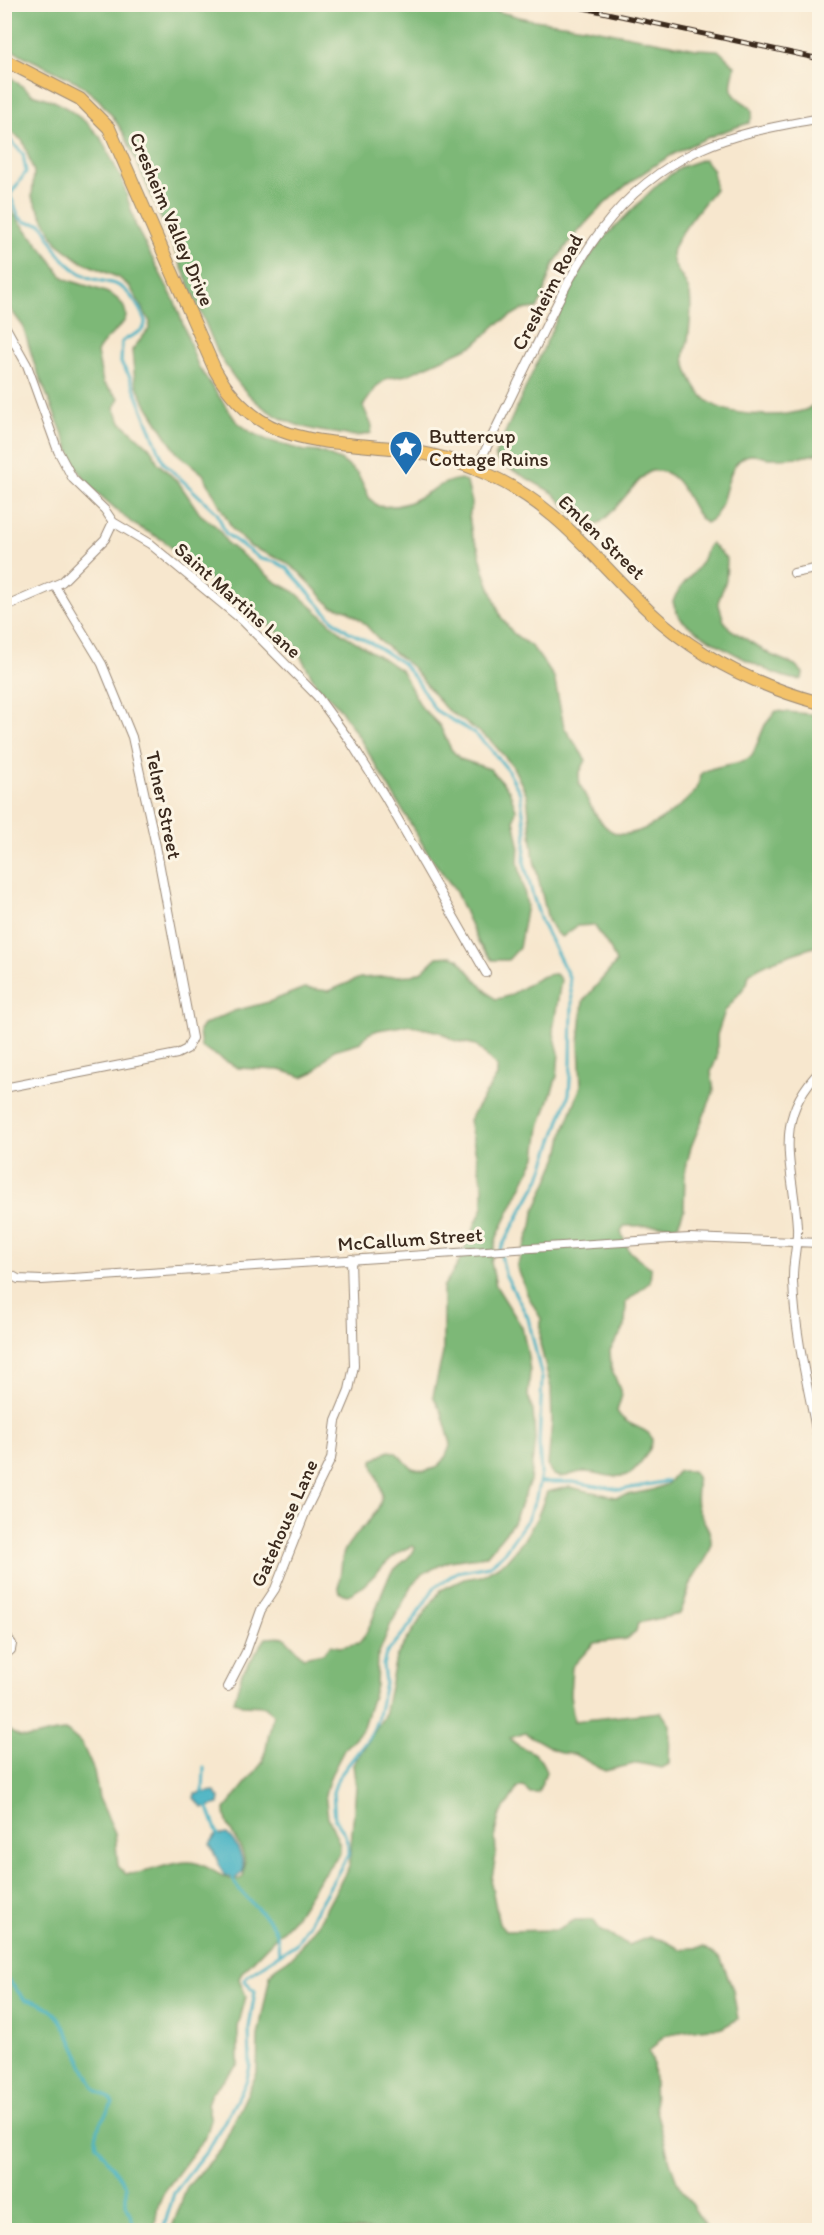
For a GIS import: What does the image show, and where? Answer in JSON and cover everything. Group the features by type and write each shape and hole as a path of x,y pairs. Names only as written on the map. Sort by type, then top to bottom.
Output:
{"main road":[{"name":"Cresheim Valley Drive","path":"4,60 75,95 109,128 219,377"},
{"name":"Emlen Street","path":"219,377 249,414 287,434 312,441 408,450 476,469 513,487 560,520 645,607 695,647 747,677 819,703"}],"street":[{"name":"Cresheim Road","path":"476,469 573,269 594,237 622,204 659,174 702,149 748,133 819,118"},
{"name":"Saint Martins Lane","path":"4,324 27,365 67,470 113,522 150,544 243,621 331,713 384,795 486,973"},
{"path":"4,607 45,588 56,586 105,539 113,522"},
{"path":"794,573 819,568"},
{"name":"Telner Street","path":"4,1088 177,1054 189,1045 192,1029 132,736 102,664 56,586"},
{"path":"819,1071 799,1097 787,1136 797,1226 793,1259 794,1296 819,1450"},
{"name":"McCallum Street","path":"6,1274 23,1280 42,1280 653,1239 690,1238 796,1244 819,1243"},
{"name":"Gatehouse Lane","path":"228,1687 246,1652 261,1610 275,1589 307,1508 331,1459 336,1420 349,1390 354,1366 351,1260"},
{"path":"4,1634 12,1644 11,1650 4,1656"}],"green space":[{"path":"5,4 472,5 527,19 584,27 696,49 718,50 735,66 732,90 738,99 750,108 752,116 749,123 691,145 640,175 594,214 574,237 555,262 537,308 521,310 497,324 474,345 407,375 388,378 377,386 363,406 372,426 371,433 358,436 344,435 315,430 280,418 252,398 240,385 218,353 124,134 99,100 77,82 5,47"},
{"path":"4,72 32,94 54,101 68,109 87,123 100,137 122,180 136,227 175,302 198,366 236,421 252,433 267,440 305,451 321,452 342,461 358,474 370,499 378,506 403,504 450,481 461,479 467,483 472,503 469,516 472,536 478,547 501,617 513,633 533,648 554,677 564,727 586,760 579,774 579,783 593,810 607,828 623,834 634,832 670,814 696,790 702,773 740,762 752,756 765,725 776,711 819,715 819,945 774,961 749,974 747,984 725,1011 717,1035 717,1057 711,1072 714,1091 691,1147 685,1172 684,1210 678,1225 624,1226 621,1232 629,1251 651,1268 650,1282 626,1302 625,1327 610,1350 611,1367 622,1395 617,1411 623,1419 647,1432 651,1438 651,1446 645,1457 630,1474 611,1476 579,1472 559,1477 551,1473 548,1465 552,1422 551,1388 540,1344 541,1319 527,1294 517,1266 532,1226 534,1212 559,1155 564,1131 581,1086 579,1044 583,1001 616,963 611,950 594,925 577,926 562,937 555,932 548,920 534,860 527,795 512,765 490,740 445,708 412,667 382,643 363,622 347,610 331,606 300,573 284,561 251,547 233,530 203,474 177,453 143,399 135,381 132,350 149,329 150,322 130,287 119,278 82,262 57,243 32,197 34,172 23,141 5,127"},
{"path":"704,159 713,170 715,189 692,218 673,249 672,255 675,267 690,295 690,323 684,356 688,372 704,398 717,406 741,413 769,415 795,413 809,408 819,399 819,453 788,458 746,456 732,470 719,510 706,523 671,476 651,471 602,521 594,526 585,527 553,493 498,462 495,455 571,288 589,258 603,239 660,182 681,167"},
{"path":"4,201 62,276 109,294 123,305 126,314 123,323 97,353 103,383 119,398 114,408 121,422 151,449 158,463 179,483 200,514 218,528 227,543 276,582 295,592 343,634 401,670 422,708 440,726 451,749 460,759 490,769 509,790 516,809 514,820 519,844 518,862 527,905 519,948 508,960 492,960 479,944 455,890 429,855 359,737 337,705 316,684 295,646 222,587 200,574 163,540 133,524 93,489 77,468 35,366 23,326 5,302"},
{"path":"711,543 727,559 726,580 718,602 724,621 730,629 771,655 795,665 803,673 802,679 792,679 740,657 703,636 680,617 673,602 675,596 700,565"},
{"path":"452,956 459,959 496,999 512,994 541,977 556,974 561,980 553,1030 559,1053 557,1076 540,1127 536,1157 497,1237 491,1262 496,1286 522,1327 527,1351 530,1371 528,1396 533,1411 535,1439 530,1481 513,1523 486,1556 449,1561 424,1573 413,1584 390,1626 377,1658 376,1686 362,1730 345,1748 331,1775 325,1794 328,1817 340,1845 340,1853 320,1878 296,1916 242,1972 239,1979 246,1996 238,2027 238,2064 211,2093 207,2104 211,2120 206,2136 164,2192 158,2206 154,2230 5,2230 4,1726 12,1733 27,1738 67,1731 82,1744 94,1771 99,1798 115,1833 118,1866 126,1874 188,1862 202,1865 226,1878 243,1877 244,1857 229,1826 225,1809 263,1762 273,1715 265,1706 242,1705 234,1701 242,1673 266,1638 284,1637 303,1657 323,1653 331,1645 340,1647 359,1643 369,1627 390,1575 415,1548 413,1546 395,1555 356,1591 347,1595 340,1593 339,1582 344,1551 375,1514 381,1500 381,1489 373,1460 389,1451 395,1452 412,1468 424,1471 436,1468 444,1460 451,1444 442,1413 433,1396 443,1353 443,1287 457,1266 483,1207 483,1188 469,1120 497,1076 497,1067 476,1045 453,1040 440,1032 408,1025 378,1030 368,1034 361,1042 334,1050 314,1072 303,1077 280,1070 238,1068 201,1047 199,1031 203,1025 234,1011 269,1002 304,988 329,991 360,978 413,975 422,971 437,957"},
{"path":"678,1471 692,1471 697,1479 697,1506 709,1531 711,1541 705,1561 693,1579 680,1614 638,1623 636,1631 627,1639 594,1643 572,1667 570,1694 574,1721 661,1712 670,1725 669,1764 662,1768 638,1763 605,1771 574,1754 560,1753 525,1733 510,1738 514,1743 538,1757 546,1772 538,1793 530,1793 523,1786 518,1787 499,1817 495,1833 496,1855 491,1883 499,1924 505,1931 556,1930 575,1920 593,1920 601,1931 629,1945 649,1937 663,1940 680,1949 704,1947 721,1959 733,1990 738,2019 722,2028 692,2030 667,2035 649,2051 653,2063 655,2107 670,2162 678,2184 708,2230 171,2230 187,2187 220,2151 257,2073 258,2036 270,1975 275,1968 293,1956 318,1924 349,1866 356,1787 353,1765 384,1716 396,1657 425,1612 441,1590 464,1579 481,1576 505,1562 523,1541 537,1518 547,1492 569,1487 616,1497 652,1490 667,1484"}],"water":[{"path":"214,1791 220,1798 219,1804 203,1808 194,1798 195,1794"},
{"path":"227,1834 237,1846 243,1862 243,1872 235,1879 224,1875 210,1844 215,1836"}],"waterway":[{"path":"4,133 23,154 26,172 10,195 19,217 26,222 42,224 58,252 73,268 93,279 109,282 124,289 132,297 143,316 145,323 143,329 122,342 121,363 129,375 164,463 217,513 226,534 261,559 276,562 288,569 332,619 349,632 402,663 418,682 435,710 474,733 507,769 520,793 526,832 524,862 533,896 541,921 569,977 572,999 569,1094 540,1178 500,1250 505,1274 528,1318 542,1378 539,1445 541,1474 536,1498 527,1520 503,1554 489,1566 457,1572 434,1588 411,1624 386,1654 383,1665 385,1683 377,1720 371,1735 338,1778 333,1792 335,1820 344,1832 348,1855 297,1943 248,1975 244,1980 255,1991 249,2028 250,2066 246,2083 210,2147 174,2193 163,2230"},
{"path":"539,1482 573,1482 621,1490 667,1481"},
{"path":"203,1793 204,1768"},
{"path":"207,1805 219,1838"},
{"path":"232,1876 241,1892 273,1927 278,1938 279,1955"},
{"path":"4,1975 25,2000 40,2003 51,2010 61,2021 95,2088 113,2103 100,2123 96,2137 97,2145 126,2186 126,2204 134,2226 144,2230"}],"railway":[{"path":"565,4 820,59"}],"place":[{"name":"Buttercup Cottage Ruins","path":"406,476"}]}
